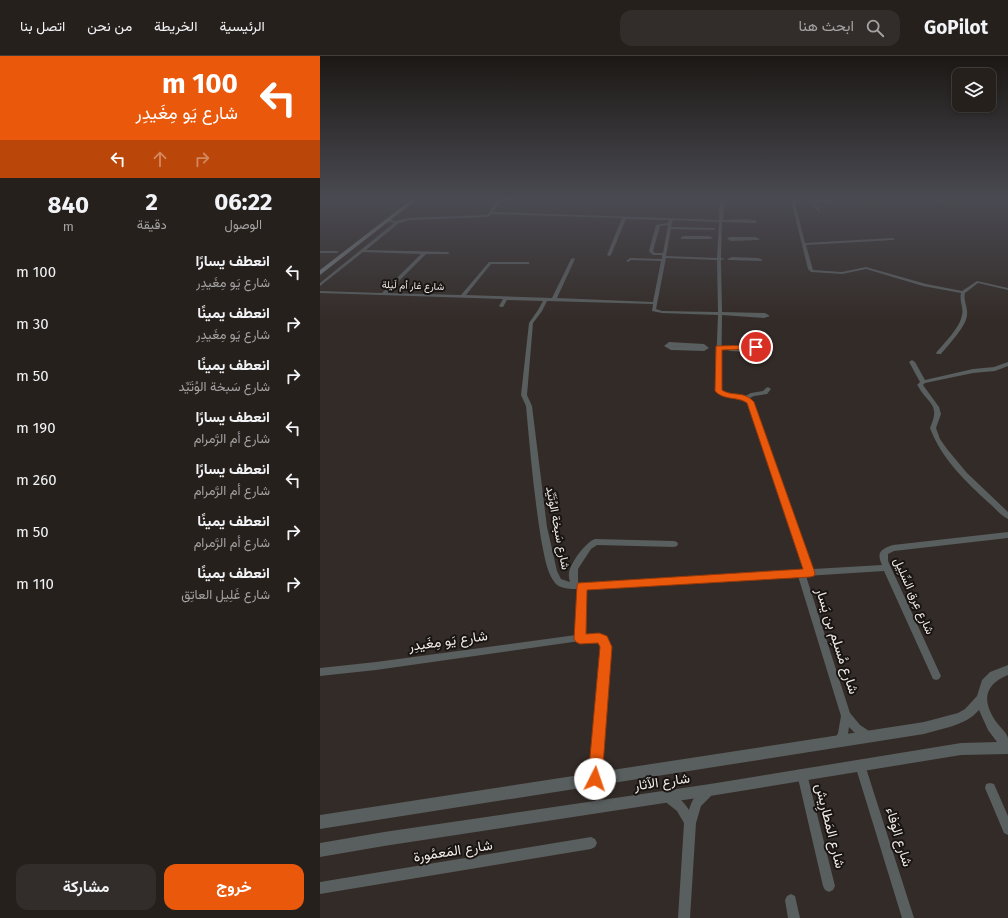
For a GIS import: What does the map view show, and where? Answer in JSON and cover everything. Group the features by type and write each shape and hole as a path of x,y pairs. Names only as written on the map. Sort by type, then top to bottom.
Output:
{"main road":[{"path":"326,261 352,240"},
{"path":"320,273 366,240"}],"street":[{"path":"320,285 362,251 373,240"},
{"path":"609,255 615,240"},
{"path":"654,240 651,251 654,254 664,257"},
{"path":"667,240 654,303 654,310 659,312 763,314 768,316 734,316 731,314"},
{"path":"720,240 720,259 718,269 720,314 718,348 719,393 746,398 753,394 765,393 768,390"},
{"path":"802,240 812,271 842,273 866,268 925,285 963,292 977,282 1008,289"},
{"path":"803,244 871,240"},
{"path":"362,251 448,253"},
{"path":"320,252 337,252"},
{"path":"383,294 424,252"},
{"path":"628,261 630,259 648,260 664,257 758,259 761,260 739,261 729,259"},
{"path":"554,299 573,259"},
{"path":"463,296 490,263 528,263"},
{"name":"شارع غار أم لَيلة","path":"320,292 654,303"},
{"path":"939,353 957,331 965,315 962,303 963,292"},
{"path":"501,306 506,298"},
{"name":"شارع سَبخة الوُتَيِّد","path":"546,299 539,313 531,321 524,395 530,406 542,517 552,571 559,582 578,586 887,568"},
{"path":"706,348 704,346 671,344 667,346 704,349 732,347 767,348 771,350 733,350 730,348"},
{"path":"912,362 923,382"},
{"path":"1008,364 995,369 978,370 923,382 920,385 920,388 933,400 938,408 938,417 933,428 939,442 976,486 1008,516"},
{"name":"شارع مُسلِم بن يَسار","path":"746,398 752,404 806,573 846,716 856,728 869,737"},
{"name":"شارع عِرق السِّلِيل","path":"936,676 887,568 884,552 888,550 1008,535"},
{"path":"580,639 578,586 573,571 588,547 595,542 674,544"},
{"name":"شارع يَو مِغَيدِر","path":"320,672 482,650 599,638 603,640 606,647 595,779"},
{"path":"1008,670 990,678 984,687 982,698 984,710 989,723 1008,747"},
{"name":"شارع الآثار","path":"320,822 924,728 950,722 969,713 982,698"},
{"name":"شارع مُسلِم بن يَسار","path":"839,741 843,734 846,716"},
{"name":"شارع الآثار","path":"320,850 710,790 961,749 1008,747"},
{"name":"شارع الوَفاء","path":"860,765 908,918"},
{"name":"شارع المَطارِيش","path":"802,774 829,886"},
{"path":"990,788 1008,829"},
{"path":"684,918 690,823 697,803 703,795 710,790"},
{"path":"667,796 681,806 690,823"},
{"name":"شارع المَعمُورة","path":"320,888 591,843"},
{"path":"790,900 794,918"}],"route":[{"path":"595,779 606,647 603,640 599,638 580,639 582,586 810,573 757,418 749,400 743,396 724,395 718,391 718,348 756,347"}]}
